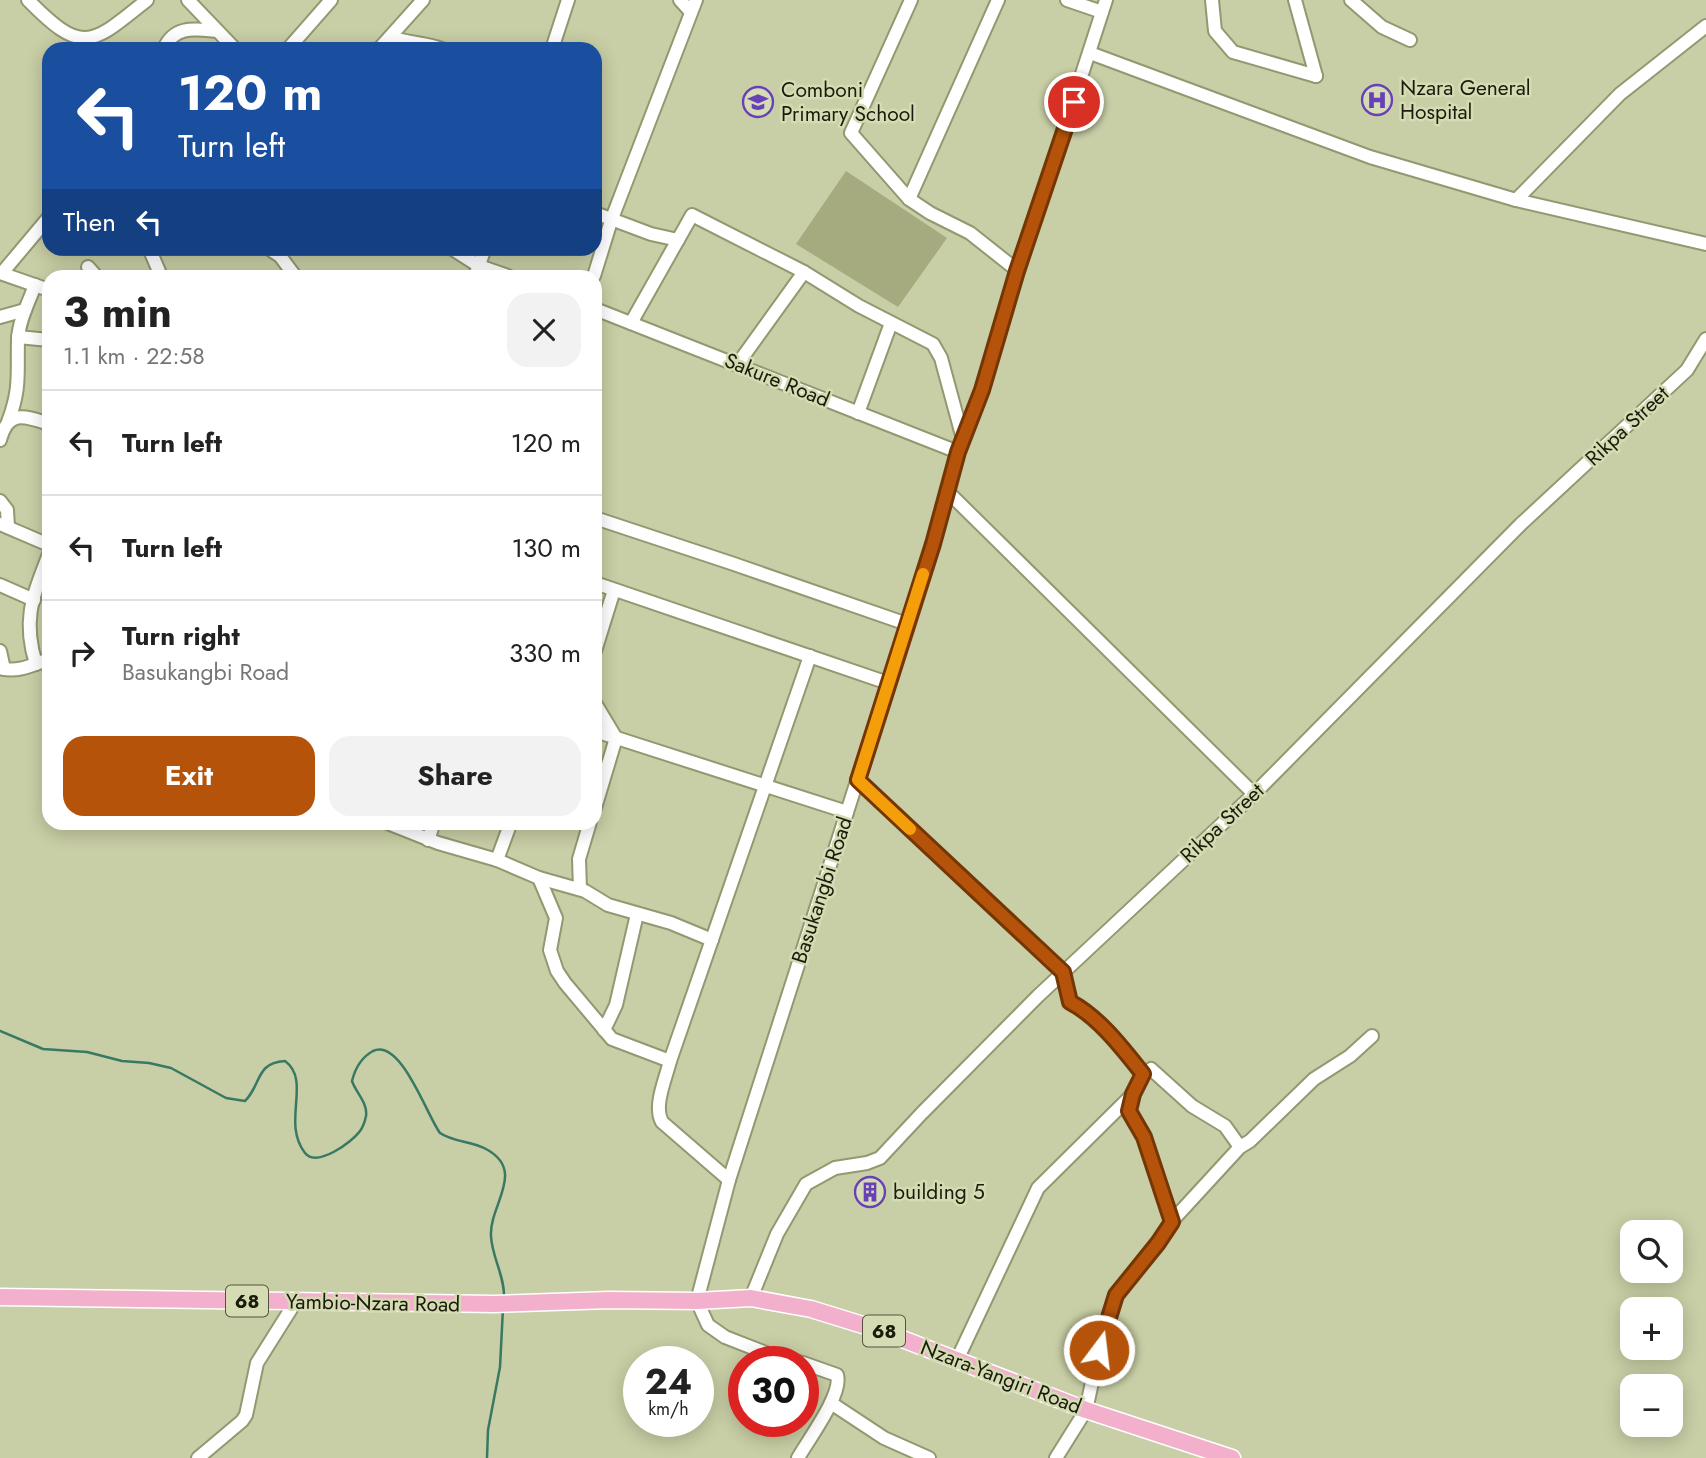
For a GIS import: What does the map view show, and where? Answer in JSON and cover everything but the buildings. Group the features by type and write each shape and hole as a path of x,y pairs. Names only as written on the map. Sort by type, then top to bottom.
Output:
{"main road":[{"name":"Yambio-Nzara Road","path":"0,1297 517,1304"},
{"name":"Nzara-Yangiri Road","path":"517,1304 751,1298 811,1309 879,1330 1086,1410 1232,1458"}],"street":[{"path":"28,0 76,42"},
{"path":"67,34 83,39 103,34 147,0"},
{"path":"188,0 228,42"},
{"path":"294,42 331,0"},
{"path":"385,42 423,0"},
{"path":"554,42 568,0"},
{"path":"602,250 693,5 680,0"},
{"path":"911,0 851,134 909,199 930,213 971,233 1017,271"},
{"path":"909,199 998,0"},
{"path":"1067,0 1104,6"},
{"path":"1212,0 1215,31 1233,52 1316,76 1295,0"},
{"path":"1351,0 1382,27 1410,40"},
{"name":"Basukangbi Road","path":"697,1301 729,1180 848,812 958,452 982,390 1017,271 1104,6"},
{"path":"1516,200 1620,94 1706,26"},
{"path":"169,42 176,33 188,29 217,31"},
{"path":"390,37 410,42"},
{"path":"1090,53 1370,157 1516,200 1706,244"},
{"path":"631,323 692,215 804,272 859,306 933,344 941,358 963,439"},
{"path":"602,216 678,240"},
{"path":"42,225 1,273 42,288"},
{"path":"461,256 476,270"},
{"path":"737,365 804,272"},
{"path":"0,440 6,418 16,400 19,381 18,337 35,285"},
{"path":"0,317 25,310"},
{"name":"Sakure Road","path":"602,312 958,452"},
{"path":"858,413 891,323"},
{"path":"18,337 42,339"},
{"name":"Rikpa Street","path":"751,1298 777,1234 806,1184 835,1168 880,1158 922,1112 1063,972 1254,794 1521,524 1687,370 1706,340"},
{"path":"6,418 19,416 42,422"},
{"path":"947,491 1254,794"},
{"path":"0,501 7,510 4,525 42,542"},
{"path":"602,520 907,624"},
{"path":"36,664 28,630 42,575"},
{"path":"0,585 34,600"},
{"path":"602,586 888,683"},
{"path":"602,629 614,590"},
{"path":"0,651 2,668 28,667 42,662"},
{"path":"729,1180 662,1122 659,1117 659,1103 670,1061 810,656"},
{"path":"602,714 617,738 602,786"},
{"path":"602,733 848,812"},
{"path":"858,780 1063,972 1070,1002 1082,1008 1122,1048 1143,1074"},
{"path":"405,830 428,840 497,860 539,878 580,889 608,905 671,923 712,940"},
{"path":"428,840 431,830"},
{"path":"497,860 508,830"},
{"path":"580,889 579,859 588,830"},
{"path":"539,878 556,918 550,950 557,971 575,996 617,1042 670,1061"},
{"path":"604,1030 616,1005 637,914"},
{"path":"1056,1458 1086,1410 1099,1350 1116,1295 1172,1222 1240,1147 1314,1079 1350,1056 1372,1037"},
{"path":"1172,1222 1144,1137 1129,1111 1133,1094 1143,1074 1151,1069 1192,1106 1225,1126 1240,1147"},
{"path":"957,1360 1038,1188 1133,1094"},
{"path":"198,1458 246,1415 257,1363 296,1301"},
{"path":"697,1301 708,1325 715,1331 750,1346"},
{"path":"798,1458 831,1403 838,1384 836,1375 819,1369"},
{"path":"831,1403 884,1438 929,1458"}],"green space":[{"path":"846,171 947,238 898,307 796,244"}],"waterway":[{"path":"0,1031 43,1049 87,1052 122,1061 171,1068 226,1098 245,1101 264,1070 268,1066 285,1061 293,1069 296,1079 295,1116 298,1141 310,1157 326,1156 334,1152 361,1129 366,1111 352,1081 353,1077 365,1057 373,1051 383,1050 403,1067 440,1133 486,1149 498,1158 504,1168 503,1189 491,1236 503,1282 504,1298"},
{"path":"487,1458 488,1430 500,1367 503,1308"}],"slow traffic":[{"path":"910,829 858,780 923,574"}],"place":[{"name":"Nzara General Hospital","path":"1377,100"},
{"name":"Comboni Primary School","path":"758,102"},
{"name":"building 5","path":"870,1192"}],"route":[{"path":"1074,102 1017,271 982,390 958,452 933,544 858,780 1063,972 1070,1002 1082,1008 1122,1048 1143,1074 1133,1094 1129,1111 1144,1137 1172,1222 1116,1295 1099,1350"}]}
